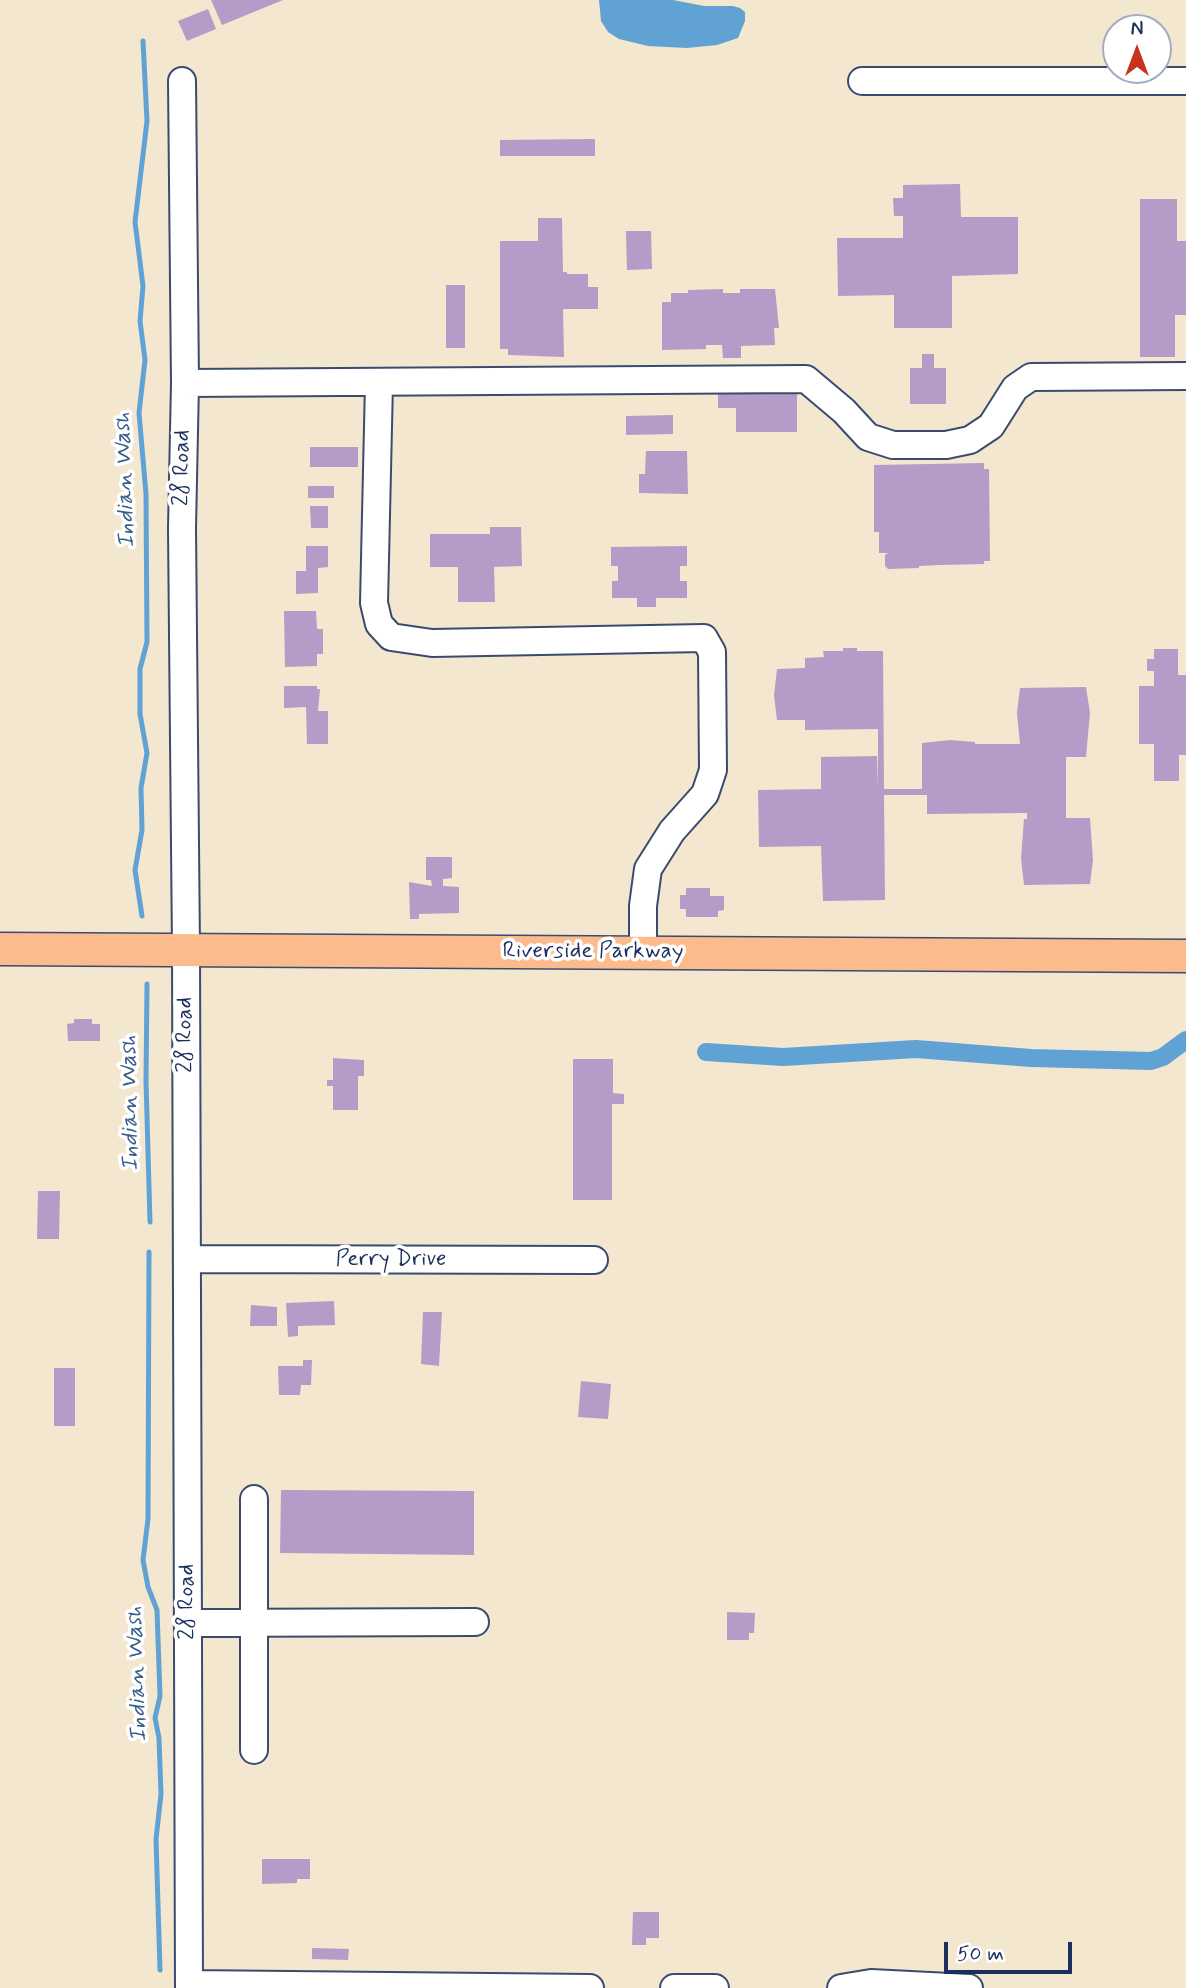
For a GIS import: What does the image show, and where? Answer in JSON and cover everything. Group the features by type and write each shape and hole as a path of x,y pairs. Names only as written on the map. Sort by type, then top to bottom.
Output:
{"main road":[{"name":"Riverside Parkway","path":"0,949 1186,956"}],"street":[{"name":"28 Road","path":"182,81 189,1986"},
{"path":"862,81 1186,81"},
{"path":"185,383 806,379 844,411 868,437 893,445 946,445 970,440 991,426 1015,388 1031,377 1186,376"},
{"path":"379,383 374,603 379,624 391,637 432,643 704,638 712,652 713,770 705,794 671,831 648,869 643,906 643,952"},
{"name":"Perry Drive","path":"188,1259 594,1260"},
{"path":"254,1499 254,1750"},
{"path":"188,1623 475,1622"},
{"path":"841,1988 871,1983 970,1988"},
{"path":"189,1986 590,1988"},
{"path":"674,1988 715,1988"}],"water":[{"path":"599,0 673,0 704,6 733,6 745,12 745,21 738,38 717,45 687,48 648,46 619,39 608,32 601,21"}],"building":[{"path":"211,0 283,0 222,25"},
{"path":"208,9 216,29 187,41 178,21"},
{"path":"595,139 595,156 500,156 500,140"},
{"path":"960,184 961,217 1018,217 1018,274 952,276 952,328 894,328 894,295 838,296 837,238 903,238 903,216 894,216 893,198 903,198 903,185"},
{"path":"1140,199 1177,199 1177,241 1186,241 1186,315 1175,315 1175,357 1140,357"},
{"path":"538,218 562,218 563,272 588,274 588,287 598,287 598,309 563,309 564,357 508,355 508,349 500,349 500,241 538,241"},
{"path":"626,231 651,231 652,269 627,270"},
{"path":"446,285 465,285 465,348 446,348"},
{"path":"723,289 723,293 740,293 740,289 775,289 779,328 774,328 775,345 741,346 741,358 723,358 722,345 706,345 706,349 662,350 662,302 671,302 671,293"},
{"path":"922,354 934,354 934,368 946,368 946,404 910,404 910,368 922,368"},
{"path":"718,392 797,392 797,432 736,432 736,408 718,408"},
{"path":"673,415 673,434 626,435 626,416"},
{"path":"310,447 358,447 358,467 310,467"},
{"path":"646,451 687,451 688,494 639,493 639,474 645,474"},
{"path":"984,463 984,469 989,469 990,561 984,561 984,564 888,569 885,566 885,555 888,553 879,553 879,532 874,532 874,465"},
{"path":"308,486 334,486 334,498 308,498"},
{"path":"310,506 328,506 328,528 311,528"},
{"path":"490,527 521,527 522,566 494,567 495,602 458,602 458,567 430,567 430,534 490,534"},
{"path":"306,546 328,546 328,567 318,568 318,593 296,594 296,571 306,571"},
{"path":"687,546 687,566 680,566 680,581 687,581 687,598 656,598 656,607 637,607 637,598 612,598 612,581 618,581 618,566 611,566 611,547"},
{"path":"284,611 316,611 317,629 323,629 323,654 317,654 317,666 285,667"},
{"path":"843,648 883,651 884,789 922,789 922,743 950,740 975,744 1020,744 1017,713 1020,688 1086,687 1090,713 1086,757 1066,757 1066,818 1090,818 1093,860 1090,884 1024,885 1021,858 1024,819 1027,819 1027,813 927,814 927,795 884,795 885,900 823,901 821,846 759,847 758,790 821,789 821,757 877,756 878,788 878,729 805,730 805,720 777,720 774,695 777,669 805,668 805,658 824,657 823,651 843,651"},
{"path":"1154,649 1178,649 1178,675 1186,675 1186,755 1179,755 1179,781 1154,781 1154,744 1139,744 1139,686 1154,686 1154,671 1147,671 1147,659 1154,659"},
{"path":"284,686 317,686 317,689 320,689 318,711 328,711 328,744 307,744 306,707 284,708"},
{"path":"426,857 452,857 452,878 443,879 443,886 459,887 459,913 419,914 419,919 410,919 409,882 432,886 431,880 426,880"},
{"path":"686,888 710,888 710,896 724,896 724,910 718,911 718,917 686,917 686,909 680,909 680,895 686,895"},
{"path":"74,1019 92,1019 92,1024 100,1024 100,1041 68,1041 67,1024 74,1023"},
{"path":"333,1058 364,1060 364,1076 358,1076 358,1110 333,1110 333,1086 327,1086 327,1080 333,1080"},
{"path":"573,1059 613,1059 613,1093 624,1094 624,1104 612,1104 612,1200 573,1200"},
{"path":"38,1191 60,1191 59,1239 37,1239"},
{"path":"334,1301 335,1325 298,1326 298,1336 288,1337 286,1303"},
{"path":"251,1305 277,1307 277,1326 250,1326"},
{"path":"423,1312 442,1312 439,1366 421,1364"},
{"path":"303,1360 312,1360 311,1385 301,1385 300,1395 279,1395 278,1366 303,1366"},
{"path":"54,1368 75,1368 75,1426 54,1426"},
{"path":"581,1381 611,1384 608,1419 578,1417"},
{"path":"281,1490 474,1491 474,1555 280,1553"},
{"path":"727,1612 755,1613 754,1633 749,1633 749,1640 727,1640"},
{"path":"262,1859 310,1859 310,1879 297,1879 297,1883 262,1884"},
{"path":"633,1912 659,1912 659,1938 646,1938 646,1945 632,1945"},
{"path":"312,1948 349,1949 348,1960 312,1959"}],"waterway":[{"name":"Indian Wash","path":"142,916 135,870 142,830 141,788 147,753 140,714 140,669 147,642 146,494 139,413 145,360 140,321 143,286 135,222 147,121 143,41"},
{"name":"Indian Wash","path":"147,984 146,1081 150,1222"},
{"path":"706,1052 783,1057 916,1049 1031,1058 1151,1061 1163,1057 1186,1040"},
{"name":"Indian Wash","path":"149,1252 148,1519 143,1560 148,1587 157,1610 160,1696 155,1718 159,1738 161,1794 156,1839 160,1970"}]}
